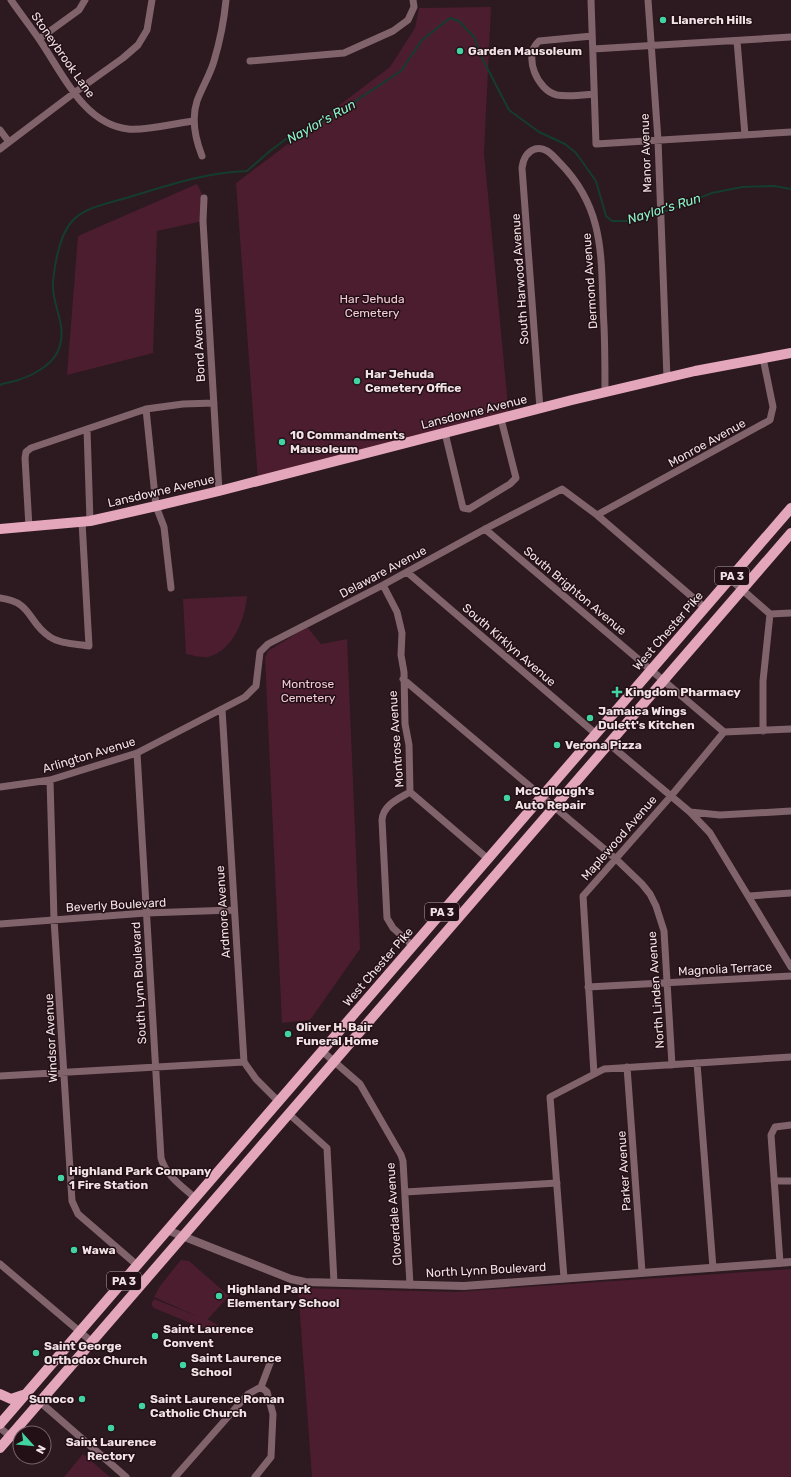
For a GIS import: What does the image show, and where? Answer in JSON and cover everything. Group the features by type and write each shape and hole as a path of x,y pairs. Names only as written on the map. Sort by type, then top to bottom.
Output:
{"main road":[{"name":"Lansdowne Avenue","path":"0,529 86,521 156,506 572,400 605,394 667,378 791,353"},
{"name":"West Chester Pike","path":"0,1424 791,508"},
{"name":"PA 3","path":"0,1448 791,533"},
{"path":"33,1385 34,1395 40,1402"},
{"path":"0,1394 11,1398 26,1394"}],"street":[{"name":"Stoneybrook Lane","path":"11,0 39,39 74,93 98,118 118,127 128,129 148,128 194,121"},
{"path":"39,39 79,10 85,0"},
{"path":"0,149 123,58 138,45 147,30 152,0"},
{"path":"202,156 194,129 197,101 210,74 217,51 226,0"},
{"path":"591,0 596,144 791,132"},
{"name":"Manor Avenue","path":"648,0 658,140 659,205 667,378"},
{"path":"250,62 344,53 393,31 408,20 413,3"},
{"path":"592,36 539,41 533,46 530,55 534,69 549,92 558,95 594,94"},
{"path":"593,49 791,37"},
{"path":"737,41 745,135"},
{"path":"0,130 9,142"},
{"name":"Dermond Avenue","path":"533,150 542,149 554,156 578,185 594,214 599,241 605,348 605,394"},
{"name":"South Harwood Avenue","path":"533,150 524,159 522,168 540,409"},
{"name":"Bond Avenue","path":"204,198 203,221 219,491"},
{"name":"Monroe Avenue","path":"597,515 770,420 773,407 763,358"},
{"path":"29,527 25,458 26,452 32,448 146,409 183,404 214,403"},
{"path":"146,409 156,506 164,527 171,588"},
{"path":"445,433 463,508 468,509 510,484 516,478 501,419"},
{"path":"0,598 9,599 26,608 40,630 51,638 89,646 86,521 87,429"},
{"name":"Delaware Avenue","path":"245,697 256,686 260,652 268,644 408,572 485,529 562,489 597,515"},
{"path":"597,515 705,608"},
{"name":"South Brighton Avenue","path":"485,529 724,732"},
{"name":"South Kirklyn Avenue","path":"408,572 596,734"},
{"path":"730,579 770,614 791,613"},
{"name":"Montrose Avenue","path":"383,585 397,612 402,633 405,724 409,745 410,792 488,859"},
{"path":"763,731 763,675 770,614"},
{"name":"North Linden Avenue","path":"403,679 616,859 642,884 656,906 664,931 672,1065"},
{"name":"Arlington Avenue","path":"0,787 50,780 137,753 245,697"},
{"name":"Ardmore Avenue","path":"222,709 233,910 244,1062"},
{"path":"724,732 791,730"},
{"name":"Maplewood Avenue","path":"594,1074 583,896 671,796 724,732"},
{"path":"609,744 690,812 716,841 791,967"},
{"name":"South Lynn Boulevard","path":"137,753 161,1158 163,1166 170,1175 195,1198"},
{"name":"Windsor Avenue","path":"50,780 54,919 73,1205 78,1214 137,1265"},
{"path":"410,792 390,804 382,814 382,820 387,918 393,928 413,946"},
{"path":"690,812 720,815 791,811"},
{"path":"748,896 791,893"},
{"name":"Beverly Boulevard","path":"0,924 146,913 233,910"},
{"name":"Magnolia Terrace","path":"588,987 791,976"},
{"name":"Cloverdale Avenue","path":"322,1051 360,1084 401,1155 405,1192 410,1285"},
{"path":"564,1278 550,1097 604,1069 791,1058"},
{"path":"0,1076 244,1062 256,1079 278,1101"},
{"path":"697,1063 713,1268"},
{"name":"Parker Avenue","path":"627,1067 642,1272"},
{"path":"289,1114 328,1148 334,1282"},
{"path":"780,1263 771,1135 773,1130 778,1126 791,1125"},
{"path":"774,1181 791,1180"},
{"path":"405,1192 557,1183"},
{"name":"North Lynn Boulevard","path":"167,1230 291,1279 305,1282 464,1286 791,1262"},
{"path":"0,1264 92,1342"},
{"path":"175,1477 248,1394 261,1387 272,1358"},
{"path":"255,1477 271,1457 273,1414 267,1392 261,1387"},
{"path":"40,1402 126,1477"},
{"path":"0,1428 10,1436"}],"green space":[{"name":"Har Jehuda Cemetery","path":"491,7 484,153 509,416 258,481 236,183 390,67 415,28 419,8"},
{"path":"197,184 204,198 203,221 157,231 153,353 67,375 78,236"},
{"path":"247,596 244,614 240,624 231,641 224,648 217,654 208,657 186,654 183,599"},
{"name":"Montrose Cemetery","path":"307,627 321,644 347,639 360,949 310,1020 282,1023 265,658 268,651"},
{"path":"181,1260 189,1261 229,1296 207,1320 225,1329 222,1336 154,1308 151,1304 154,1299 199,1317 154,1297 160,1286"},
{"path":"791,1269 791,1477 312,1477 298,1288 455,1292"},
{"path":"83,1454 110,1477 64,1477"}],"waterway":[{"name":"Naylor's Run","path":"0,385 25,378 45,367 55,357 58,351 62,333 54,299 53,282 58,249 64,233 73,220 84,212 98,206 186,180 216,174 247,171 286,139 346,110 360,98 401,71 422,40 450,18 459,21 474,37 480,54 509,110 539,132 565,144 576,153 596,181 606,216 612,221 629,221 669,210 712,193 742,187 774,186 791,189"}],"place":[{"name":"Llanerch Hills","path":"663,20"},
{"name":"Garden Mausoleum","path":"460,51"},
{"name":"Har Jehuda Cemetery Office","path":"357,381"},
{"name":"10 Commandments Mausoleum","path":"282,442"},
{"name":"Kingdom Pharmacy","path":"617,692"},
{"name":"Jamaica Wings Dulett's Kitchen","path":"590,718"},
{"name":"Verona Pizza","path":"557,745"},
{"name":"McCullough's Auto Repair","path":"507,798"},
{"name":"Oliver H. Bair Funeral Home","path":"288,1034"},
{"name":"Highland Park Company 1 Fire Station","path":"61,1178"},
{"name":"Wawa","path":"74,1250"},
{"name":"Highland Park Elementary School","path":"219,1296"},
{"name":"Saint Laurence Convent","path":"155,1336"},
{"name":"Saint George Orthodox Church","path":"36,1353"},
{"name":"Saint Laurence School","path":"183,1365"},
{"name":"Sunoco","path":"82,1399"},
{"name":"Saint Laurence Roman Catholic Church","path":"142,1406"},
{"name":"Saint Laurence Rectory","path":"111,1428"}]}
